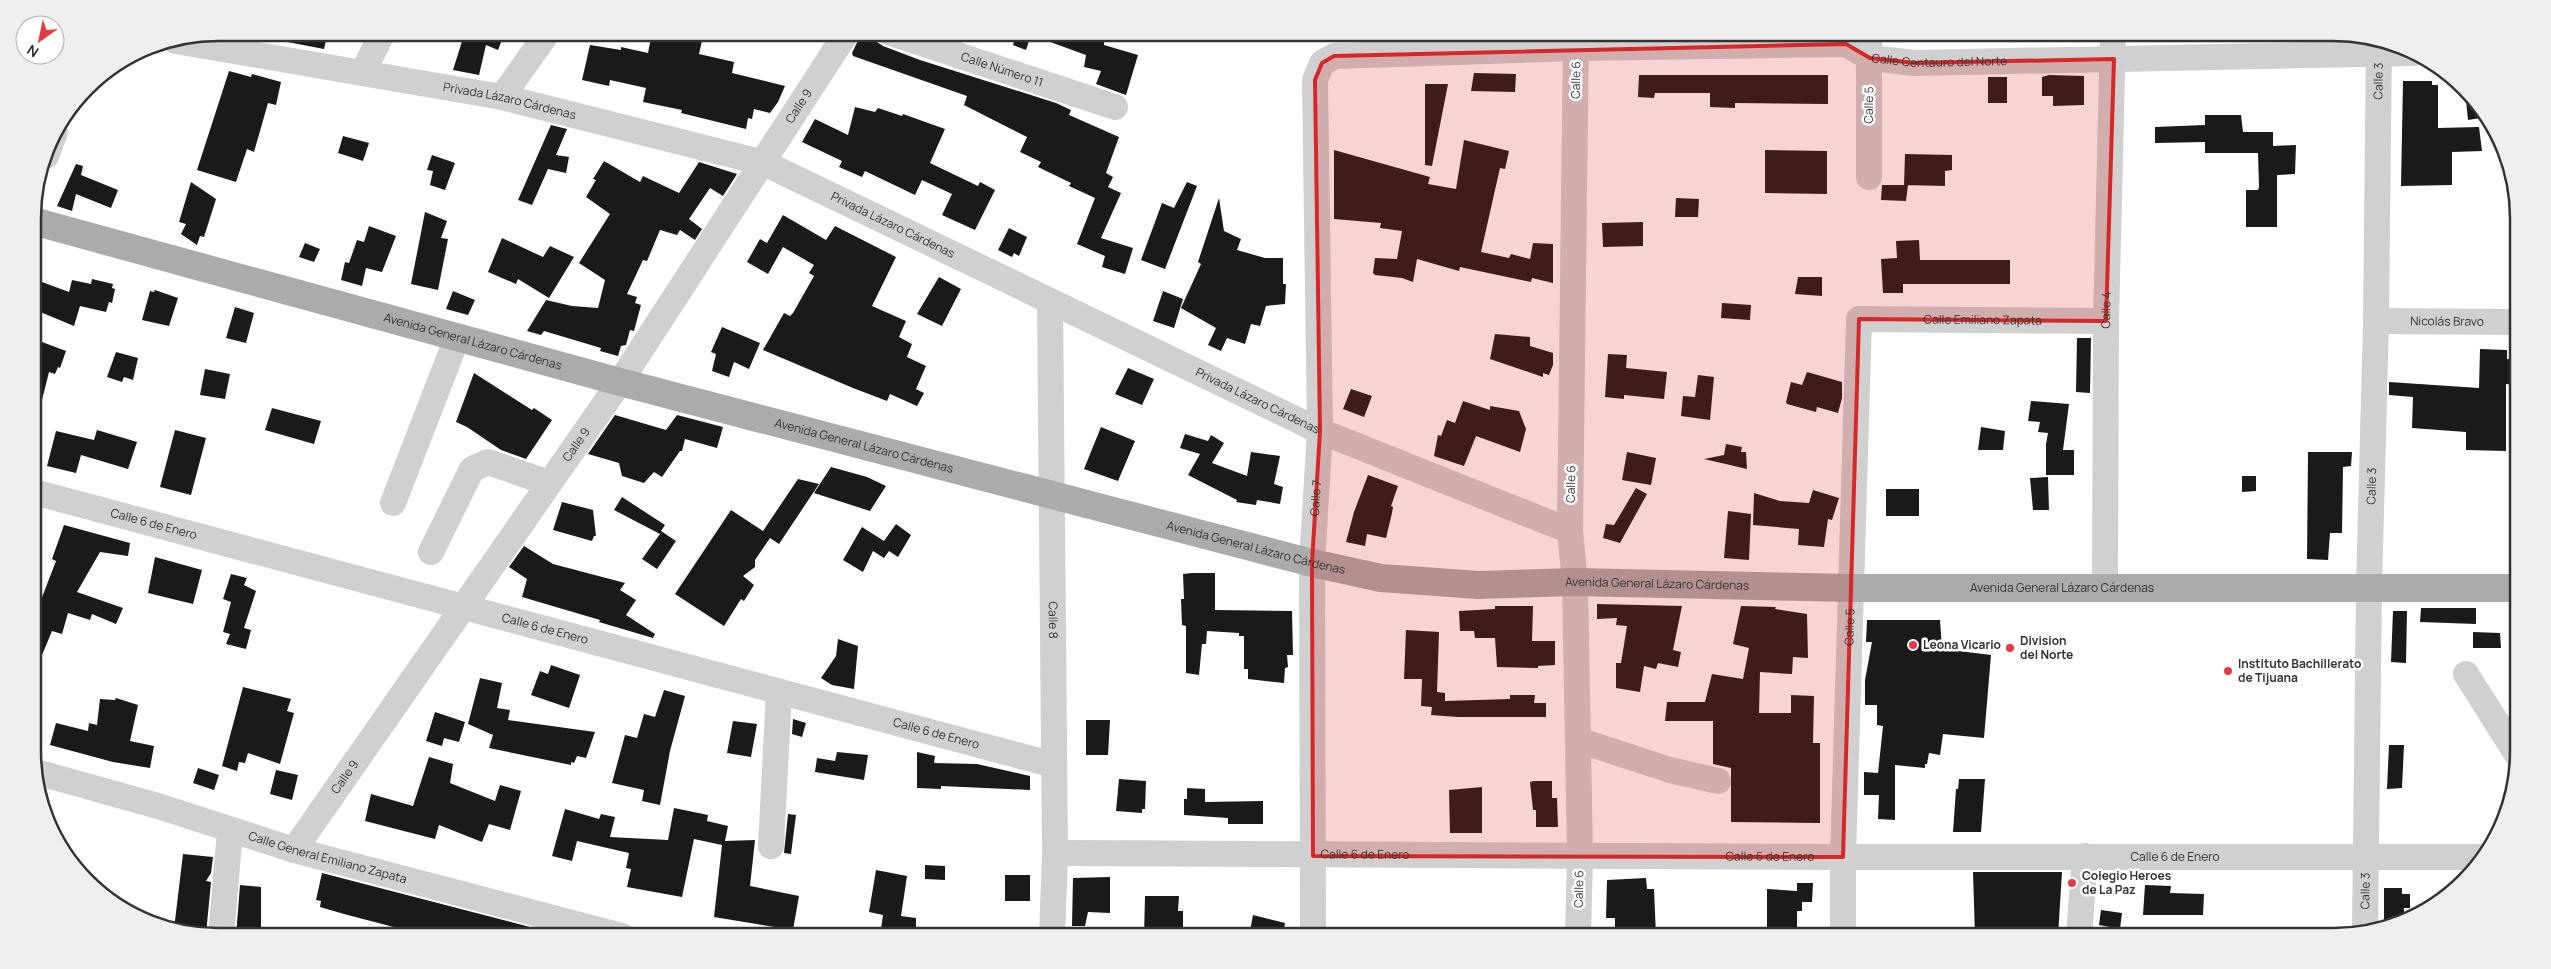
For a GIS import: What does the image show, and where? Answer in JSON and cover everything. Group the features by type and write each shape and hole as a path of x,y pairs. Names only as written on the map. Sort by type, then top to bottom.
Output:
{"main road":[{"name":"Avenida General Lázaro Cárdenas","path":"42,224 620,382 1312,563 1380,578 1478,585 1575,582 1850,588 2105,586 2510,588"}],"street":[{"name":"Privada Lázaro Cárdenas","path":"222,41 363,72 502,97 764,163 1320,431 1570,531"},
{"path":"363,72 378,41"},
{"path":"502,97 542,41"},
{"name":"Calle 9","path":"294,850 620,382 764,163 841,41"},
{"name":"Calle Número 11","path":"915,41 1115,107"},
{"name":"Calle Centauro del Norte","path":"1322,63 1334,56 1561,41"},
{"name":"Calle 6","path":"1576,41 1570,531 1575,582 1580,857 1578,928"},
{"name":"Calle Centauro del Norte","path":"1644,41 1846,44 1870,58 1915,63 2114,59 2378,47"},
{"name":"Calle 5","path":"1869,41 1869,177"},
{"name":"Calle 4","path":"2105,586 2106,321 2114,41"},
{"name":"Calle 3","path":"2365,924 2369,588 2376,321 2378,47"},
{"name":"Calle 7","path":"1313,928 1312,563 1320,431 1316,80 1322,63"},
{"name":"Calle 8","path":"1050,302 1050,494 1055,853 1052,928"},
{"name":"Calle 5","path":"1843,928 1850,588 1859,319"},
{"name":"Calle Emiliano Zapata","path":"1859,319 2106,321"},
{"name":"Nicolás Bravo","path":"2376,321 2510,322"},
{"path":"393,503 457,338"},
{"path":"430,552 472,469 488,462 549,483"},
{"name":"Calle 6 de Enero","path":"41,494 1054,765"},
{"path":"2466,674 2510,743"},
{"path":"771,846 779,692"},
{"path":"1578,740 1670,770 1718,781"},
{"name":"Calle General Emiliano Zapata","path":"43,774 158,806 294,850 584,928"},
{"path":"222,928 230,830"},
{"name":"Calle 6 de Enero","path":"1055,853 1580,857 2474,857"},
{"path":"2080,928 2085,856"}],"highlighted area":[{"path":"1846,44 1870,58 1915,63 2114,59 2106,321 1859,319 1843,857 1313,856 1312,563 1320,431 1315,80 1322,63 1334,56"}],"building":[{"path":"282,41 326,41 324,49"},
{"path":"462,41 502,41 498,50 486,45 479,75 453,70"},
{"path":"650,41 702,41 699,54 734,62 732,73 785,86 778,102 770,113 754,109 752,119 748,118 746,129 681,113 682,110 643,102 646,88 610,80 609,86 582,80 590,45 621,50 621,47 648,53"},
{"path":"858,41 877,41 883,46 920,60 1056,103 1071,110 1069,115 1119,137 1106,173 1113,177 1108,187 1121,193 1101,238 1133,248 1125,274 1102,267 1105,256 1077,244 1095,198 1069,186 1071,183 1038,167 1041,162 1020,152 1027,137 964,105 967,96 853,56 852,53"},
{"path":"1014,41 1029,41 1026,50 1013,45"},
{"path":"1048,41 1104,41 1104,45 1138,55 1126,95 1096,84 1101,71 1084,67 1086,55"},
{"path":"229,71 251,77 252,74 281,82 276,105 268,103 254,152 247,149 236,182 197,170"},
{"path":"1474,73 1516,74 1515,92 1471,91"},
{"path":"1639,75 1828,75 1828,104 1735,103 1735,108 1710,107 1710,93 1655,93 1654,98 1638,97"},
{"path":"2049,75 2084,76 2084,105 2053,106 2053,96 2042,96 2042,77"},
{"path":"1988,77 2007,77 2007,103 1988,103"},
{"path":"2403,81 2432,81 2432,85 2438,85 2438,128 2479,127 2482,151 2452,152 2452,185 2401,186"},
{"path":"1425,84 1448,84 1432,166 1425,165"},
{"path":"2466,102 2479,118 2468,120"},
{"path":"855,107 875,112 878,108 902,116 903,114 945,129 930,163 978,186 980,182 995,190 975,230 942,215 952,194 922,180 915,195 865,171 862,177 839,167 842,161 802,142 815,119 848,135"},
{"path":"2205,115 2241,115 2243,132 2273,132 2273,146 2296,145 2295,174 2277,175 2277,227 2246,227 2246,190 2258,190 2259,187 2258,153 2205,153 2205,142 2155,143 2155,127 2205,125"},
{"path":"551,125 567,129 556,155 569,157 566,173 548,169 532,205 518,200"},
{"path":"343,136 369,143 363,161 338,153"},
{"path":"1464,140 1509,151 1505,169 1500,168 1481,252 1509,258 1511,254 1530,259 1533,243 1553,244 1553,283 1532,278 1531,282 1460,267 1459,271 1417,259 1413,282 1402,278 1375,275 1373,273 1375,258 1397,259 1402,231 1380,228 1381,223 1334,219 1334,150 1430,177 1428,184 1456,189"},
{"path":"1765,150 1827,151 1827,194 1765,193"},
{"path":"1905,154 1952,155 1952,170 1945,171 1945,186 1904,185"},
{"path":"432,155 455,163 445,190 430,185 433,171 427,170"},
{"path":"604,161 640,182 643,176 679,193 699,162 737,174 723,196 710,188 689,219 702,229 695,240 680,230 677,235 660,230 647,261 643,260 627,294 637,297 635,303 641,305 634,331 630,330 626,345 621,346 618,356 600,351 601,348 544,331 541,335 527,331 546,300 572,306 598,308 605,280 579,263 610,214 586,197 596,180 593,179"},
{"path":"76,164 83,166 81,175 118,190 111,208 76,194 72,211 57,206"},
{"path":"191,182 216,199 204,237 200,236 197,245 181,234 186,224 179,222"},
{"path":"1187,182 1197,186 1165,269 1141,260 1162,203 1174,208"},
{"path":"1882,185 1908,185 1906,201 1881,200"},
{"path":"1219,198 1224,231 1241,239 1237,250 1265,258 1283,258 1283,284 1286,284 1285,304 1266,306 1260,326 1251,324 1245,344 1227,338 1221,351 1208,345 1216,328 1181,308 1201,264 1198,262"},
{"path":"1676,198 1699,199 1698,217 1675,217"},
{"path":"425,212 447,221 441,238 448,239 438,290 411,284"},
{"path":"783,215 826,240 835,226 896,257 872,306 906,321 899,337 912,344 907,357 926,366 916,389 924,393 917,406 890,394 887,401 763,350 784,313 790,316 793,313 814,276 809,273 814,265 783,247 768,274 747,262 760,239 767,243"},
{"path":"1643,222 1643,246 1603,247 1602,223"},
{"path":"369,226 396,236 382,272 366,268 362,286 341,280 345,262 349,263 357,240 364,242"},
{"path":"1009,228 1027,237 1019,256 1014,253 1012,257 998,250"},
{"path":"502,238 543,257 550,246 574,257 549,298 518,279 516,284 488,272"},
{"path":"1919,240 1920,260 2010,260 2010,284 1903,284 1903,293 1883,293 1881,259 1897,258 1896,241"},
{"path":"305,243 320,249 314,262 299,257"},
{"path":"939,277 961,289 942,326 917,314"},
{"path":"1798,277 1822,277 1822,296 1795,294"},
{"path":"92,279 113,284 112,288 115,289 112,303 109,302 106,312 80,306 74,326 42,313 42,282 69,292 72,280 91,284"},
{"path":"155,290 178,298 169,326 142,320 150,291 154,292"},
{"path":"453,291 475,300 468,315 446,309"},
{"path":"1163,291 1183,299 1174,328 1153,321"},
{"path":"1722,303 1751,305 1750,320 1721,318"},
{"path":"235,307 254,313 246,343 226,338"},
{"path":"722,327 760,343 749,369 734,362 729,377 712,371 716,354 711,352"},
{"path":"1495,334 1530,337 1530,346 1553,353 1553,365 1549,375 1543,373 1543,377 1490,359"},
{"path":"2077,338 2091,338 2090,393 2076,392"},
{"path":"42,342 66,351 60,368 58,367 55,374 49,372 42,401"},
{"path":"2480,349 2507,350 2507,359 2510,359 2510,384 2506,384 2506,451 2466,450 2466,432 2412,428 2413,397 2389,395 2389,382 2479,388"},
{"path":"116,352 138,358 133,380 124,377 122,382 107,377"},
{"path":"1608,354 1627,355 1626,368 1667,372 1664,399 1624,395 1624,399 1605,397"},
{"path":"1128,368 1154,379 1142,405 1115,394"},
{"path":"205,369 230,374 225,399 200,395"},
{"path":"1807,372 1842,382 1842,398 1838,413 1817,407 1816,412 1787,404 1791,382 1802,385"},
{"path":"474,373 532,410 534,408 552,420 526,459 501,450 467,427 456,422"},
{"path":"1698,375 1714,377 1710,420 1681,416 1683,396 1695,397"},
{"path":"1351,389 1372,396 1364,417 1343,409"},
{"path":"1463,401 1490,410 1490,406 1519,411 1526,429 1520,452 1476,436 1464,466 1434,456 1438,435 1441,436 1447,420 1455,423"},
{"path":"2031,401 2069,404 2063,450 2074,450 2074,475 2046,475 2048,433 2038,432 2040,422 2028,421"},
{"path":"272,408 321,421 314,444 265,430"},
{"path":"615,415 666,430 677,415 723,427 717,448 685,439 682,451 680,451 662,477 654,472 644,483 622,476 619,463 588,454"},
{"path":"1101,427 1135,441 1118,481 1084,469"},
{"path":"1981,427 2005,431 2003,450 1978,450"},
{"path":"97,430 137,442 128,469 81,455 76,473 47,466 56,431 94,440"},
{"path":"175,430 206,438 191,495 160,487"},
{"path":"1185,434 1208,441 1211,435 1224,443 1212,463 1247,476 1251,452 1280,456 1274,484 1283,487 1280,504 1257,500 1256,505 1236,502 1237,500 1188,475 1200,454 1180,448"},
{"path":"1726,444 1742,447 1741,452 1746,452 1747,469 1704,459 1724,455"},
{"path":"1627,452 1656,458 1651,485 1622,480"},
{"path":"2308,452 2352,452 2351,466 2343,467 2342,533 2330,533 2328,560 2307,559"},
{"path":"831,467 867,477 886,486 870,511 814,493"},
{"path":"1368,475 1398,486 1391,506 1393,507 1386,538 1367,534 1365,546 1346,542 1354,512"},
{"path":"2242,476 2256,476 2256,491 2242,492"},
{"path":"2048,477 2049,510 2033,510 2030,478"},
{"path":"798,479 819,484 779,544 770,538 755,560 755,567 743,576 754,585 744,601 741,599 724,626 675,594 731,510 763,531"},
{"path":"1636,488 1647,494 1620,543 1603,538 1606,524 1614,525"},
{"path":"1886,489 1919,489 1919,516 1886,516"},
{"path":"1813,490 1839,498 1832,520 1828,519 1824,547 1798,545 1799,529 1753,525 1754,493 1780,501 1809,503"},
{"path":"622,497 665,525 661,531 676,541 657,569 642,559 660,534 614,510"},
{"path":"562,502 593,510 596,536 594,536 592,541 553,530"},
{"path":"1728,511 1751,514 1749,560 1724,558"},
{"path":"896,524 911,535 898,557 889,551 884,558 873,551 863,572 843,560 862,527 884,541"},
{"path":"64,525 130,543 128,556 100,552 77,592 123,608 116,624 92,614 90,620 68,613 62,634 52,631 41,657 41,599 56,561 52,559"},
{"path":"524,546 553,564 625,583 620,590 636,600 626,615 655,634 653,638 522,597 527,579 509,567"},
{"path":"155,557 202,570 193,604 148,593"},
{"path":"1215,573 1215,610 1292,611 1293,655 1287,655 1288,667 1285,668 1284,683 1248,679 1248,669 1244,669 1244,636 1239,636 1239,633 1207,631 1206,644 1202,644 1199,675 1186,673 1186,626 1182,625 1181,599 1184,599 1183,574"},
{"path":"231,574 247,578 244,585 256,591 244,628 251,630 246,649 226,644 230,634 223,632 231,602 223,599"},
{"path":"1597,604 1682,606 1673,650 1681,652 1678,667 1658,663 1656,669 1644,666 1640,692 1616,688 1616,663 1621,663 1627,626 1616,625 1617,618 1597,619"},
{"path":"1495,606 1533,606 1532,641 1555,641 1555,665 1538,666 1538,668 1497,667 1495,638 1475,638 1474,631 1460,631 1459,611 1495,609"},
{"path":"1741,606 1776,607 1775,609 1807,614 1808,658 1793,657 1792,674 1760,672 1759,713 1791,713 1791,695 1814,696 1813,743 1820,743 1820,823 1731,822 1731,768 1713,764 1713,721 1665,721 1667,702 1705,702 1712,674 1743,679 1749,648 1733,644"},
{"path":"2421,608 2476,608 2476,624 2420,622"},
{"path":"2393,611 2407,611 2406,663 2391,662"},
{"path":"1867,620 1940,620 1942,649 1991,655 1984,738 1943,734 1940,755 1929,753 1925,768 1895,765 1895,820 1878,819 1879,795 1864,795 1864,772 1878,773 1883,726 1877,725 1877,705 1865,705 1865,680 1872,642 1866,642"},
{"path":"1406,630 1439,632 1437,692 1445,693 1445,701 1510,699 1510,695 1535,695 1534,703 1546,703 1546,717 1458,717 1431,715 1432,707 1421,706 1422,679 1404,679"},
{"path":"2473,632 2500,633 2501,648 2473,648"},
{"path":"838,639 858,646 854,689 832,685 821,678 836,656"},
{"path":"551,665 580,675 569,708 531,695 540,671 548,674"},
{"path":"480,678 502,683 497,708 510,710 508,720 595,732 586,758 577,756 574,763 571,762 571,765 489,748 493,735 468,724"},
{"path":"243,687 291,699 287,711 294,713 280,764 248,753 245,763 239,762 237,771 222,766"},
{"path":"664,690 685,696 670,751 660,805 642,801 644,790 612,783 625,735 637,738 644,714 655,717"},
{"path":"116,698 138,705 130,741 154,746 150,768 113,762 50,745 56,723 88,731 89,723 97,725 100,699 115,700"},
{"path":"435,712 465,722 459,742 444,738 442,746 426,741"},
{"path":"793,719 806,723 802,737 792,734"},
{"path":"1086,720 1110,720 1108,755 1086,755"},
{"path":"733,721 757,724 751,757 727,753"},
{"path":"2389,745 2404,745 2402,788 2387,789"},
{"path":"837,752 868,755 864,780 815,772 817,758 835,761"},
{"path":"917,752 935,756 934,763 977,764 1030,776 1030,790 941,786 941,789 917,788"},
{"path":"429,757 453,764 450,783 495,801 500,785 521,791 510,830 489,824 482,842 439,825 435,839 365,821 371,794 413,806"},
{"path":"198,768 219,775 214,790 193,783"},
{"path":"276,770 298,775 292,800 270,794"},
{"path":"1119,779 1146,781 1145,809 1142,809 1142,813 1116,811"},
{"path":"1959,779 1985,779 1981,832 1953,832 1956,789 1958,789"},
{"path":"1552,781 1552,798 1557,798 1558,827 1536,827 1536,810 1533,810 1530,782"},
{"path":"1482,787 1482,833 1450,833 1449,790"},
{"path":"1187,788 1205,789 1205,802 1263,801 1263,824 1228,824 1228,818 1184,815 1184,799 1187,799"},
{"path":"674,808 708,815 707,821 728,826 725,841 755,840 750,886 799,896 793,928 781,928 714,917 722,845 694,839 682,897 627,887 631,869 626,868 629,853 577,841 572,861 552,856 565,809 599,819 601,814 615,817 610,837 668,840"},
{"path":"788,814 796,815 791,854 784,853"},
{"path":"183,854 213,857 211,873 206,881 211,882 207,927 175,922"},
{"path":"925,865 945,866 945,880 925,879"},
{"path":"876,870 907,876 901,916 916,918 916,928 881,928 883,915 869,912"},
{"path":"1973,872 2062,872 2058,928 1975,928"},
{"path":"322,873 534,928 397,928 320,907 321,901 316,900"},
{"path":"1005,875 1030,875 1030,901 1005,901"},
{"path":"1110,877 1110,913 1088,912 1085,926 1072,926 1073,878"},
{"path":"1646,878 1647,889 1654,889 1656,928 1615,928 1615,918 1606,918 1607,880"},
{"path":"1797,883 1813,883 1812,902 1802,902 1802,911 1797,911 1797,927 1767,928 1767,889 1797,891"},
{"path":"240,885 261,887 261,928 237,928"},
{"path":"2145,885 2171,886 2170,893 2204,894 2203,915 2143,915"},
{"path":"2384,888 2402,888 2402,894 2410,894 2410,908 2404,908 2404,912 2384,920"},
{"path":"1145,896 1179,896 1178,911 1183,911 1183,928 1144,928"},
{"path":"2101,910 2122,913 2120,928 2099,925"},
{"path":"1253,915 1285,923 1284,928 1251,928"}],"place":[{"name":"Leona Vicario","path":"1913,645"},
{"name":"Division del Norte","path":"2010,648"},
{"name":"Instituto Bachillerato de Tijuana","path":"2228,671"},
{"name":"Colegio Heroes de La Paz","path":"2072,883"}]}
